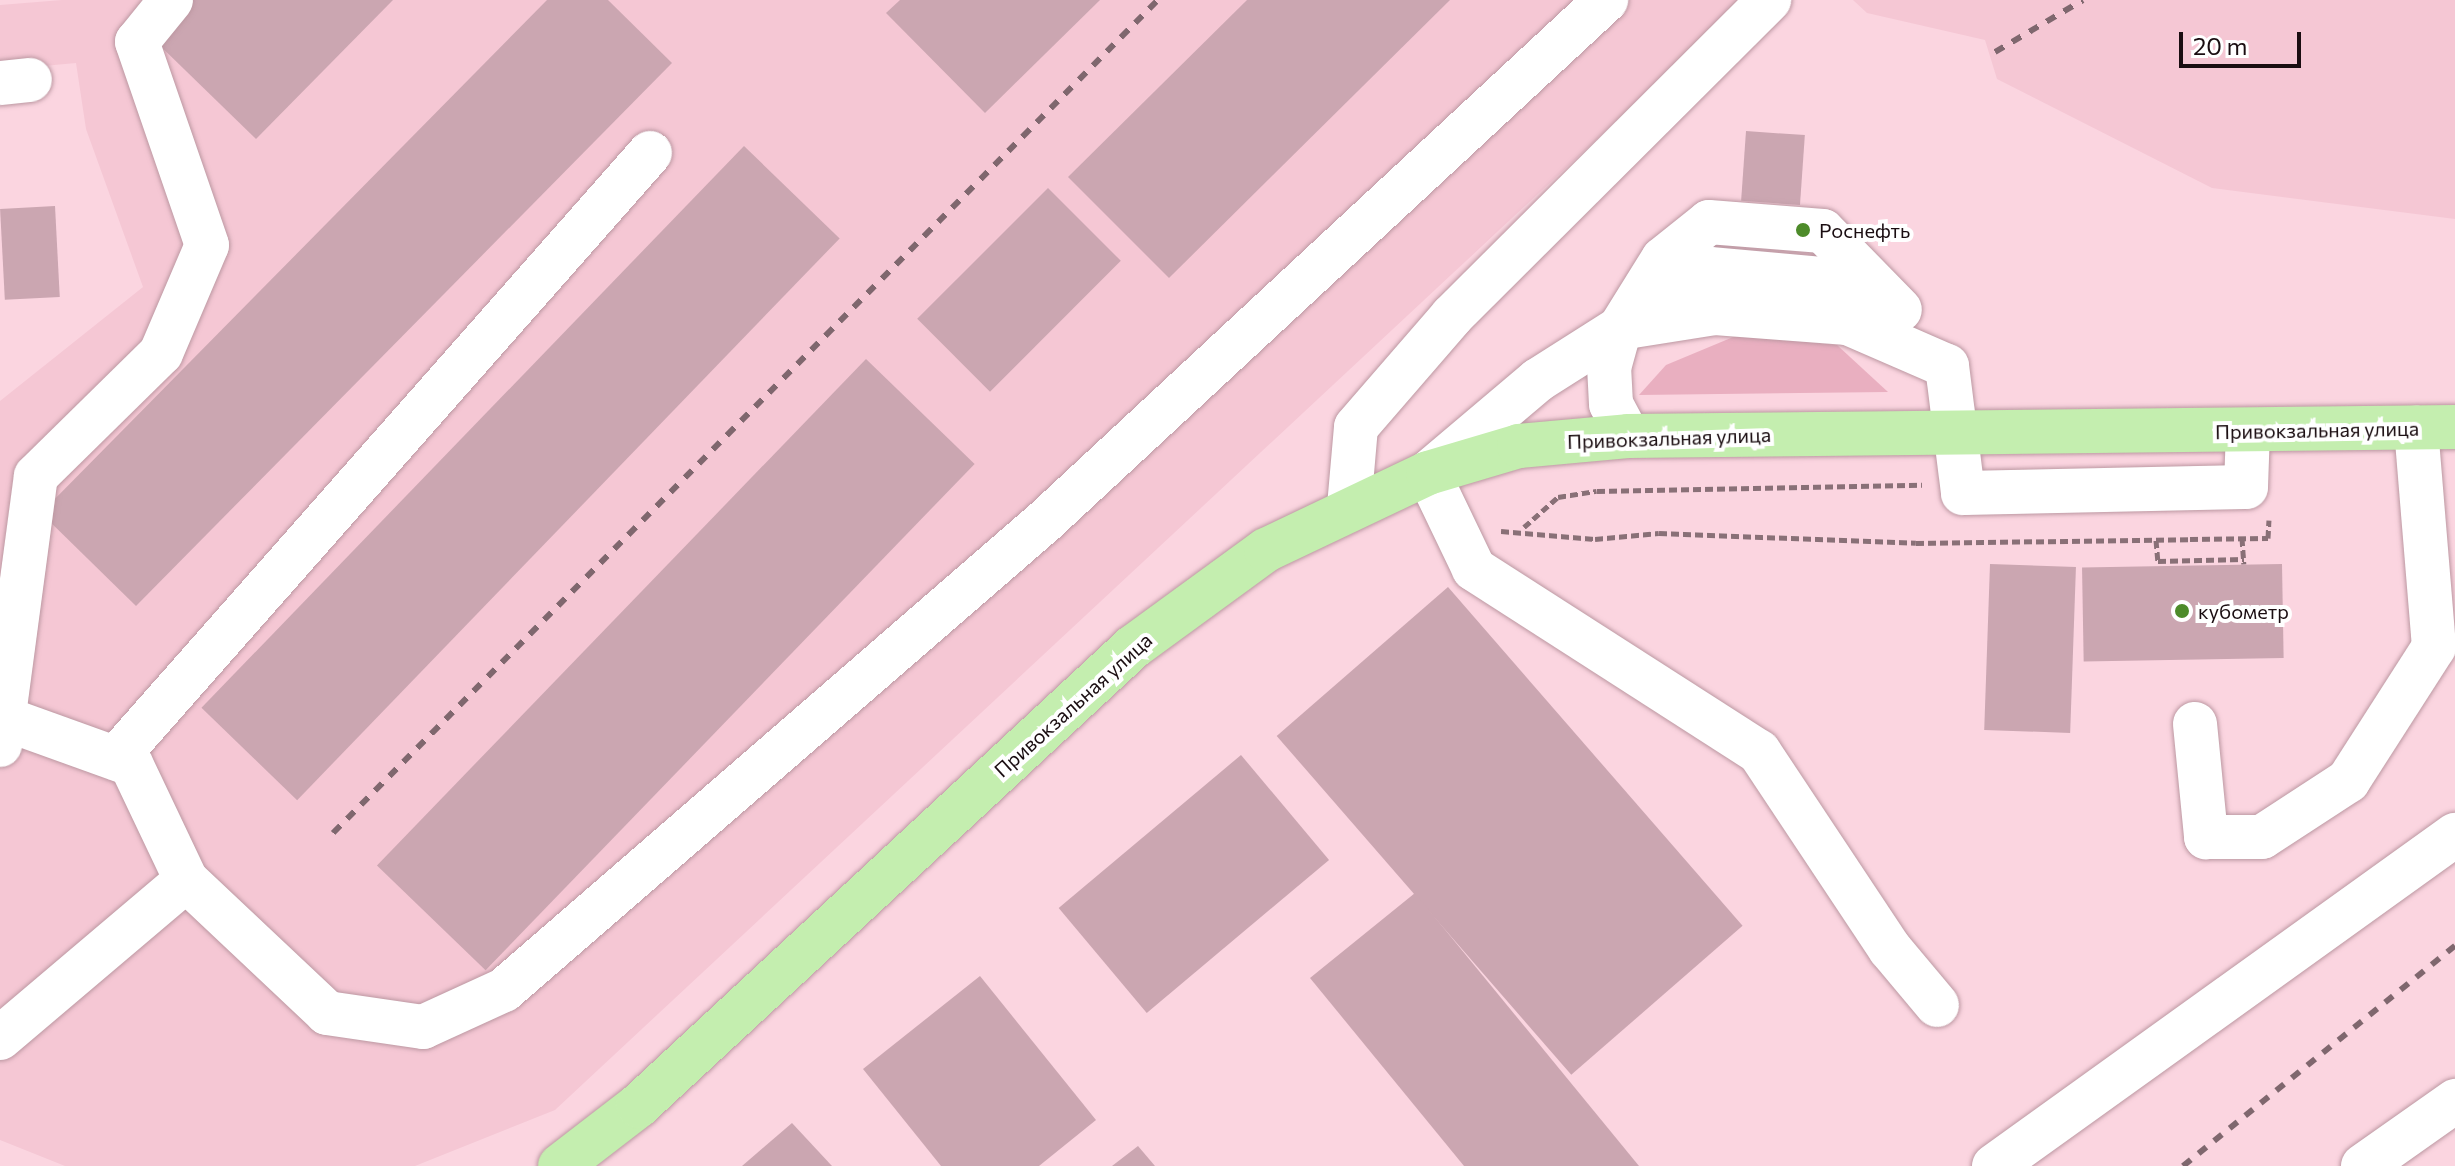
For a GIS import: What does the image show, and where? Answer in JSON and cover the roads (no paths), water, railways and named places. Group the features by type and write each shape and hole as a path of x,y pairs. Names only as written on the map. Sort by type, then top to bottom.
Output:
{"main road":[{"name":"Привокзальная улица","path":"560,1166 638,1106 1133,647 1266,550 1349,507 1428,473 1519,446 1628,436 2436,428"}],"lane":[{"path":"171,0 137,42 207,245 161,353 36,476 2,732 131,764 186,880 327,1013 423,1027 504,990 1045,521 1606,0"},
{"path":"1349,507 1356,427 1452,316 1769,0"},
{"path":"116,758 650,153"},
{"path":"1628,436 1611,404 1609,368 1620,328 1663,259 1709,222 1823,231 1900,310 1947,366 1960,431 1963,493 2246,487 2248,431"},
{"path":"1766,226 1780,274"},
{"path":"1900,310 1833,280 1710,269 1538,380 1428,473 1474,569 1759,752 1890,949 1937,1005"},
{"path":"1620,328 1715,313 1848,323 1947,366"},
{"path":"2195,724 2206,837 2262,837 2348,781 2434,647 2436,428"},
{"path":"2069,434 2070,489"},
{"path":"1994,1166 2455,835"},
{"path":"0,1038 186,880"},
{"path":"2363,1166 2455,1101"}],"railway":[{"path":"333,833 1158,0"},
{"path":"1995,52 2083,0"},
{"path":"2183,1166 2455,946"}],"place":[{"name":"Роснефть","path":"1803,230"},
{"name":"кубометр","path":"2182,611"}]}
